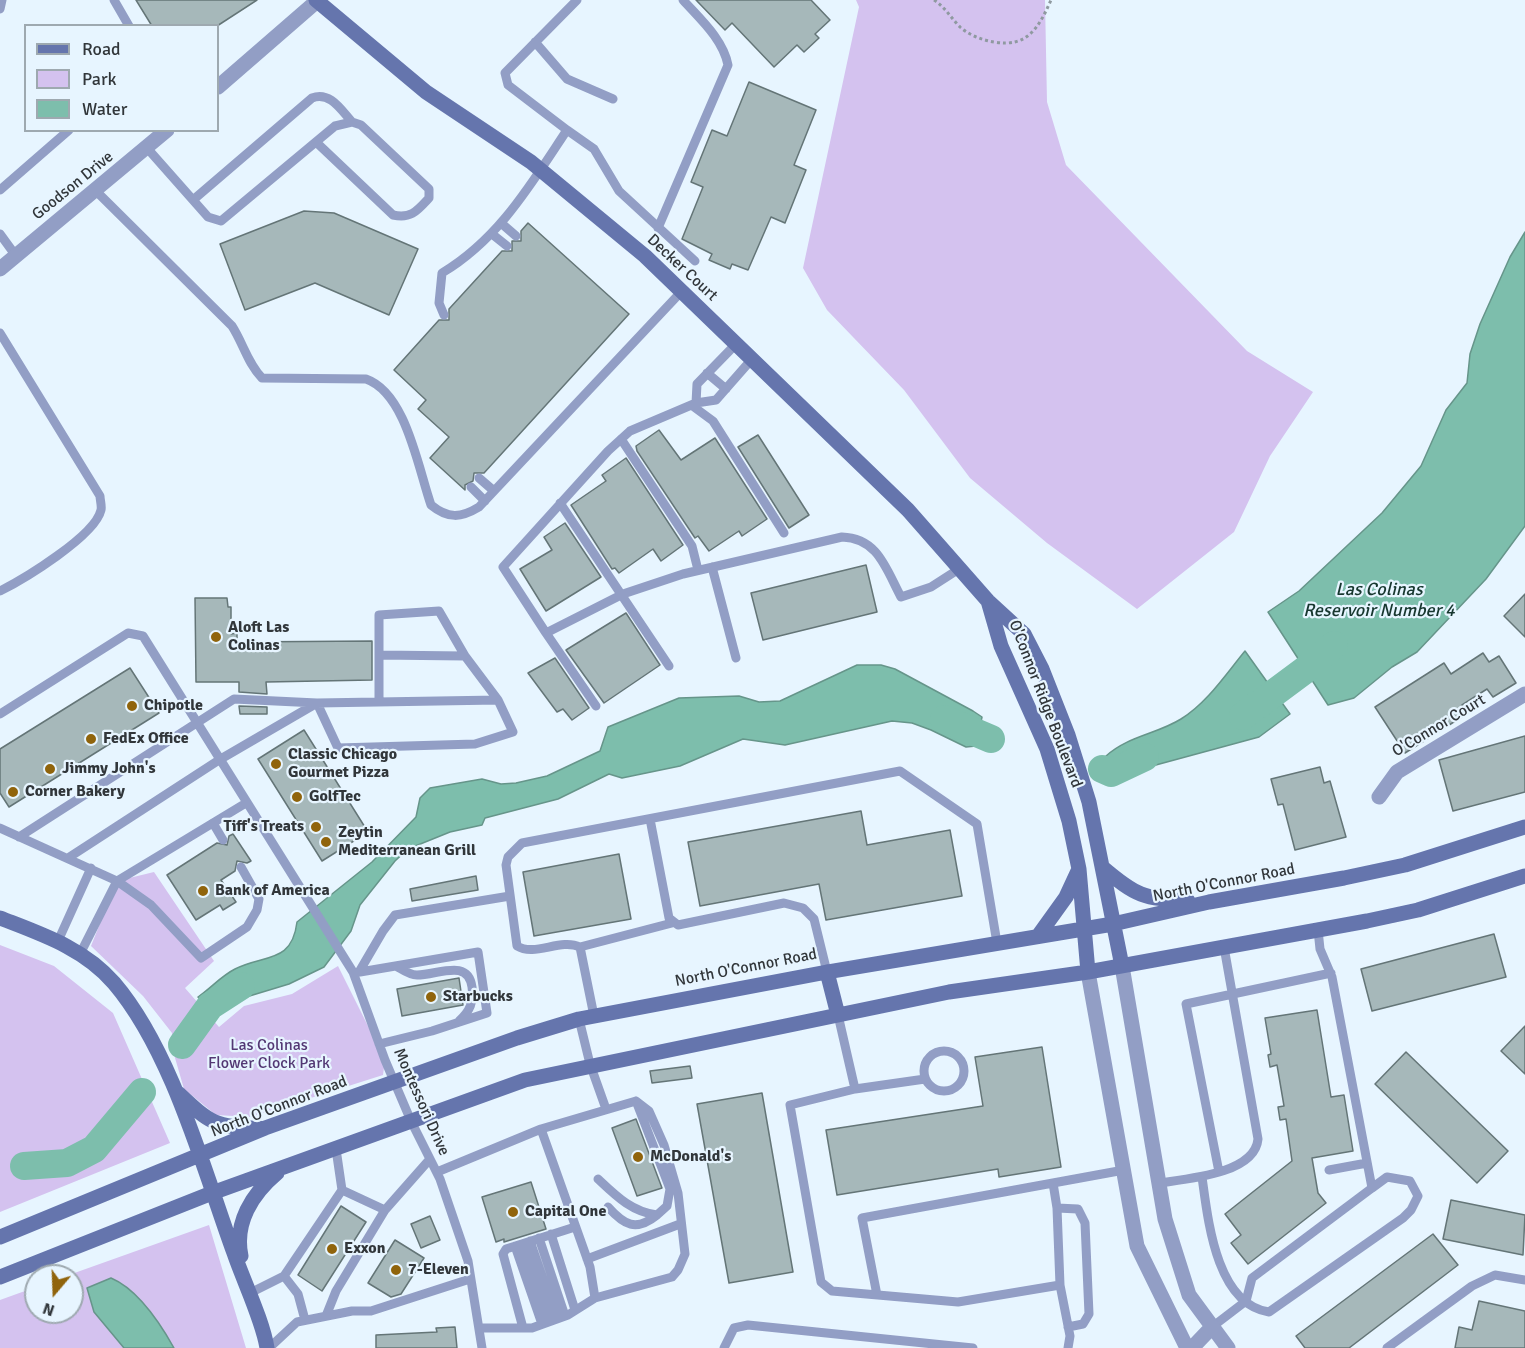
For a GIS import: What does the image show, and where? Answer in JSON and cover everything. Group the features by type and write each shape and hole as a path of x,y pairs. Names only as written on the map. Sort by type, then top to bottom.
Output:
{"main road":[{"name":"Decker Court","path":"317,0 426,92 541,170 645,256 908,510 988,602"},
{"name":"O'Connor Ridge Boulevard","path":"988,602 1024,634 1042,669 1068,735 1089,802 1122,966"},
{"name":"O'Connor Ridge Boulevard","path":"988,602 1000,646 1047,749 1069,821 1079,869 1086,928 1088,972"},
{"name":"North O'Connor Road","path":"0,1237 265,1128 395,1084 517,1038 587,1018 827,972 1113,924 1209,902 1405,865 1525,827"},
{"path":"1102,867 1121,884 1146,898 1209,902"},
{"path":"1038,936 1066,897 1079,869"},
{"path":"0,1277 212,1193 525,1080 590,1064 948,992 1088,972 1418,910 1525,876"},
{"path":"0,918 58,941 80,954 113,981 134,1009 157,1047 268,1348"},
{"path":"827,972 838,1015"},
{"path":"173,1089 206,1119 216,1124 235,1128 265,1128"},
{"path":"248,1294 238,1240 242,1224 247,1209 257,1194 282,1169"}],"street":[{"path":"219,86 317,0"},
{"name":"Goodson Drive","path":"0,269 165,132"},
{"name":"O'Connor Court","path":"1379,797 1397,772 1525,694"},
{"name":"O'Connor Ridge Boulevard","path":"1122,966 1165,1219 1189,1295 1228,1348"},
{"name":"O'Connor Ridge Boulevard","path":"1088,972 1137,1246 1187,1348"},
{"path":"1192,1348 1212,1326"}],"lane":[{"path":"0,9 2,0"},
{"path":"114,0 128,24"},
{"path":"577,0 505,73 508,85 594,149 619,191 695,261"},
{"path":"658,228 728,65 726,53 718,41 683,0"},
{"path":"535,42 567,79 613,99"},
{"path":"193,200 312,98 323,96 331,99 352,122"},
{"path":"147,148 208,218 221,221 335,126 352,122 361,124 429,189 429,198 415,214 406,217 393,215 316,142"},
{"path":"444,315 439,303 442,273 492,234 541,170 567,130"},
{"path":"0,189 67,132"},
{"path":"95,190 232,326 250,362 262,378 359,379 377,383 387,392 399,410 431,505 441,514 454,517 467,514 485,501 681,292"},
{"path":"501,223 516,236"},
{"path":"0,234 16,256"},
{"path":"492,234 507,246"},
{"path":"0,333 100,496 101,510 93,524 80,537 0,591"},
{"path":"695,405 697,384 736,344"},
{"path":"596,706 503,567 621,439 645,423 716,400 752,360"},
{"path":"707,373 726,389"},
{"path":"695,405 713,421 784,533"},
{"path":"621,439 692,546 698,570"},
{"path":"479,478 494,491"},
{"path":"471,487 485,501"},
{"path":"560,503 669,666"},
{"path":"546,633 623,594 698,570 842,537 861,540 877,551 901,597 932,587 959,569"},
{"path":"712,567 736,658"},
{"path":"317,703 338,748 475,744 513,732 498,700 465,656 438,611 379,615 380,702"},
{"name":"Montessori Drive","path":"0,714 128,633 134,632 143,636 246,803 355,971 379,1044 411,1121 437,1172 468,1261 482,1348"},
{"path":"379,655 465,656"},
{"path":"19,837 234,699 317,703 498,700"},
{"path":"68,858 219,760 317,703"},
{"path":"672,922 580,947 572,943 524,950 517,946 506,865 508,857 522,843 900,771 977,824 997,943"},
{"path":"80,954 117,881 246,803"},
{"path":"650,819 669,918 672,922 678,925 784,903 803,908 814,919 827,972"},
{"path":"213,823 223,840"},
{"path":"0,828 117,881 151,905 201,958 247,927 257,910 259,898 241,867"},
{"path":"58,941 91,868"},
{"path":"355,971 395,915 510,896"},
{"path":"1318,930 1320,949 1331,972 1372,1188"},
{"path":"580,947 590,1064 606,1109"},
{"path":"1159,1183 1202,1177 1219,1172 1251,1157 1257,1148 1258,1139 1224,947"},
{"path":"355,971 478,952 487,1013 379,1044"},
{"path":"396,966 409,974 418,975 454,970 466,972 471,978 474,996 468,1012 458,1023"},
{"path":"1219,1172 1186,1005 1232,992 1331,972"},
{"path":"838,1015 855,1089"},
{"path":"938,1051 951,1052 964,1066 963,1079 954,1088 941,1091 929,1084 926,1079 924,1065 927,1059 938,1051"},
{"path":"926,1079 855,1089 790,1105 822,1282 832,1291 958,1302 1060,1285"},
{"path":"608,1207 621,1221 631,1226 641,1226 667,1206 670,1189 636,1101"},
{"path":"437,1172 541,1129 636,1101 647,1107 664,1145 678,1193 684,1254 678,1270 672,1277 595,1298 554,1320 523,1328 479,1328"},
{"path":"541,1129 587,1259 595,1298"},
{"path":"248,1294 284,1276 342,1190 336,1149"},
{"path":"326,1316 336,1291 385,1210 430,1159"},
{"path":"1329,1170 1367,1163"},
{"path":"877,1295 862,1218 1124,1170"},
{"path":"1202,1177 1210,1228 1218,1261 1226,1278 1245,1301 1258,1311 1269,1312 1403,1218 1411,1210 1418,1196 1410,1181 1387,1177 1251,1278 1245,1301 1212,1326"},
{"path":"598,1179 633,1208 657,1215"},
{"path":"1053,1183 1057,1208 1060,1285 1068,1327 1068,1348"},
{"path":"342,1190 385,1210"},
{"path":"1057,1208 1078,1209 1085,1223 1089,1314 1083,1324 1068,1327"},
{"path":"587,1259 680,1224"},
{"path":"523,1328 504,1260 506,1249 575,1227"},
{"path":"551,1234 575,1310"},
{"path":"527,1242 554,1320"},
{"path":"527,1242 554,1320"},
{"path":"1387,1348 1472,1286 1495,1275 1525,1280"},
{"path":"284,1276 298,1294 305,1320"},
{"path":"268,1348 297,1322 352,1311 371,1311 470,1279"},
{"path":"724,1348 734,1328 748,1324 973,1348"}],"path":[{"path":"934,0 945,8 960,27 974,36 1008,45 1020,43 1033,31 1052,0"}],"green space":[{"path":"856,0 1045,0 1047,102 1066,165 1247,351 1313,392 1270,456 1234,532 1137,609 1047,543 970,478 904,390 827,310 803,268 859,7"},
{"name":"Las Colinas Flower Clock Park","path":"154,872 214,961 185,988 219,1027 244,1006 292,994 338,966 385,1060 383,1075 251,1117 216,1115 184,1089 171,1044 172,1033 143,996 91,946 117,881"},
{"path":"0,945 54,966 113,1013 170,1143 0,1212"},
{"path":"209,1225 246,1348 0,1348 0,1300 24,1291 24,1324 84,1324 84,1270"}],"water":[{"name":"Las Colinas Reservoir Number 4","path":"1525,232 1525,526 1486,579 1417,652 1392,667 1354,698 1328,705 1268,612 1299,591 1382,513 1421,466 1446,410 1467,383 1470,354 1480,324 1510,257"},
{"path":"1245,651 1290,714 1259,737 1119,775 1111,773 1106,756 1133,739 1181,719 1216,688"},
{"path":"857,665 881,665 895,669 982,717 976,746 966,747 912,723 892,721 785,745 743,739 680,766 622,778 609,774 558,799 485,818 482,825 450,832 408,849 395,861 360,905 351,931 324,967 289,984 233,1001 215,1016 198,997 235,969 275,956 283,951 294,935 297,922 372,862 416,817 420,798 430,788 482,779 501,784 516,783 547,776 600,751 608,727 679,698 739,696 759,702 780,701"},
{"path":"111,1278 139,1298 174,1348 124,1348 94,1312 87,1288"}],"building":[{"path":"136,0 257,0 219,25 151,24"},
{"path":"696,0 811,0 830,20 815,34 819,38 804,52 797,45 774,67 732,23 725,30"},
{"path":"749,82 816,110 794,165 806,170 785,223 771,217 748,270 732,264 730,269 709,260 712,254 682,239 703,187 691,182 712,130 727,136"},
{"path":"304,211 334,213 418,249 389,315 315,283 245,310 220,244"},
{"path":"528,223 629,314 484,473 474,473 473,481 465,485 465,490 430,458 449,437 418,409 426,400 394,370 439,320 449,320 449,309 502,251 512,251 512,241 521,241 521,231"},
{"path":"659,430 681,460 715,438 767,519 742,536 739,531 709,551 698,536 695,538 637,451 636,446"},
{"path":"758,435 809,515 789,528 738,447"},
{"path":"626,458 683,545 661,561 653,549 619,573 615,568 612,569 571,505 606,481 602,475"},
{"path":"565,523 601,577 546,611 520,569 552,550 544,537"},
{"path":"866,565 877,612 763,640 751,593"},
{"path":"1525,594 1525,637 1504,616"},
{"name":"Aloft Las Colinas","path":"195,598 227,598 228,607 231,607 231,634 237,633 237,642 372,641 372,680 266,682 267,694 239,692 239,682 196,682"},
{"path":"626,613 660,665 604,703 566,650"},
{"path":"1483,653 1489,662 1499,656 1516,683 1493,697 1487,689 1462,705 1468,713 1405,753 1375,707 1444,663 1451,674"},
{"path":"555,658 589,708 572,720 563,709 557,712 528,673"},
{"path":"130,668 159,713 9,807 0,793 0,749"},
{"path":"239,706 267,707 267,714 240,714"},
{"path":"304,730 368,832 322,861 258,759"},
{"path":"1525,736 1525,792 1453,811 1439,760"},
{"path":"1320,767 1324,783 1330,781 1346,837 1295,850 1283,804 1278,805 1271,779"},
{"path":"861,811 867,845 950,830 962,896 826,920 819,884 700,906 688,842"},
{"name":"Bank of America","path":"233,834 251,861 247,863 237,861 235,871 221,880 236,902 223,910 220,905 196,920 167,875 217,843 227,845 229,836"},
{"path":"619,854 631,919 534,936 523,872"},
{"path":"476,876 478,890 412,901 410,889"},
{"path":"1494,934 1506,977 1372,1011 1361,969"},
{"name":"Starbucks","path":"459,978 463,1005 402,1016 397,989"},
{"path":"1317,1010 1331,1097 1344,1095 1353,1151 1312,1158 1318,1193 1326,1203 1248,1264 1231,1243 1241,1235 1225,1214 1292,1161 1286,1119 1280,1120 1278,1107 1284,1106 1277,1065 1270,1067 1268,1055 1271,1054 1265,1018"},
{"path":"1525,1026 1525,1074 1501,1051"},
{"path":"1042,1047 1061,1167 999,1177 998,1169 837,1195 826,1130 983,1106 975,1057"},
{"path":"1406,1052 1508,1151 1477,1183 1375,1084"},
{"path":"690,1066 692,1078 652,1083 650,1071"},
{"path":"762,1093 793,1272 729,1283 697,1104"},
{"name":"McDonald's","path":"636,1119 662,1188 637,1196 612,1128"},
{"name":"Capital One","path":"531,1182 546,1229 504,1242 504,1239 496,1242 482,1197"},
{"path":"1451,1200 1525,1215 1523,1255 1443,1239"},
{"name":"Exxon","path":"341,1206 366,1222 322,1291 298,1275"},
{"path":"430,1216 440,1240 421,1248 411,1224"},
{"path":"1433,1234 1458,1265 1349,1348 1305,1348 1296,1336"},
{"name":"7-Eleven","path":"395,1240 424,1258 401,1294 391,1297 368,1283"},
{"path":"1479,1301 1525,1311 1525,1348 1455,1348 1459,1327 1472,1330"},
{"path":"455,1327 457,1348 376,1348 376,1335 437,1332 436,1328"}],"waterway":[{"path":"1243,716 1305,670 1334,645"},
{"path":"944,719 991,739"},
{"path":"1102,769 1111,773 1145,757"},
{"path":"182,1045 210,1006 241,986"},
{"path":"24,1166 67,1163 94,1149 142,1092"}],"place":[{"name":"Aloft Las Colinas","path":"216,637"},
{"name":"Chipotle","path":"132,706"},
{"name":"FedEx Office","path":"91,739"},
{"name":"Classic Chicago Gourmet Pizza","path":"276,764"},
{"name":"Jimmy John's","path":"50,769"},
{"name":"Corner Bakery","path":"13,792"},
{"name":"GolfTec","path":"297,797"},
{"name":"Tiff's Treats","path":"316,827"},
{"name":"Zeytin Mediterranean Grill","path":"326,842"},
{"name":"Bank of America","path":"203,891"},
{"name":"Starbucks","path":"431,997"},
{"name":"McDonald's","path":"638,1157"},
{"name":"Capital One","path":"513,1212"},
{"name":"Exxon","path":"332,1249"},
{"name":"7-Eleven","path":"396,1270"}]}
